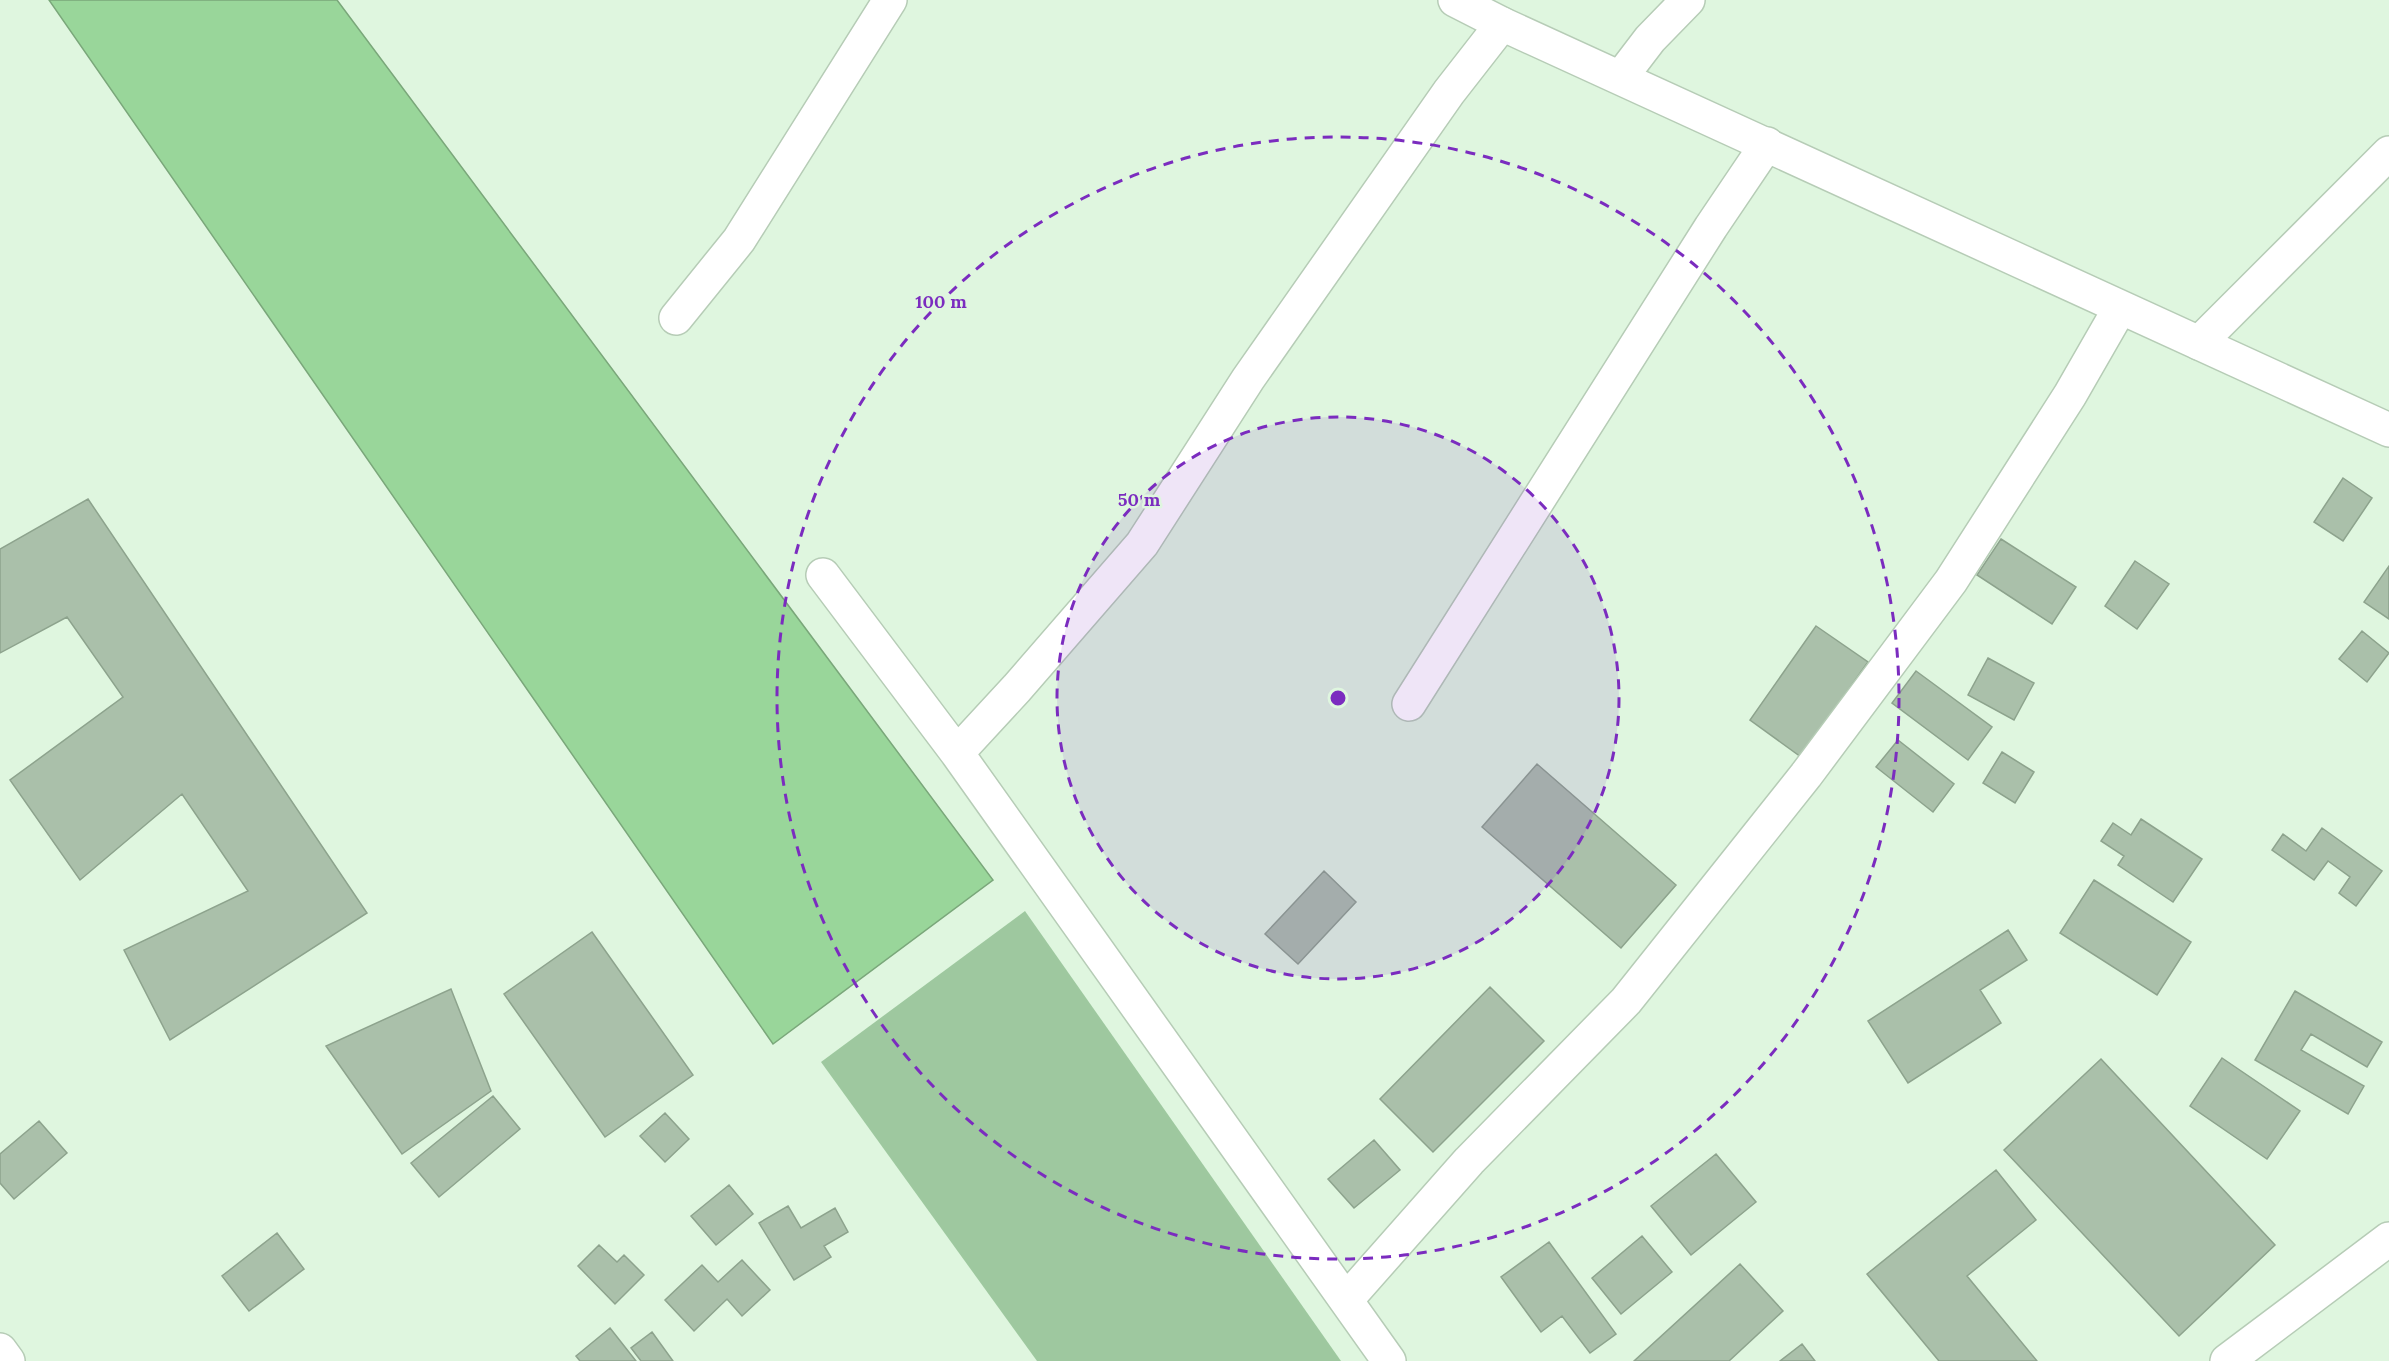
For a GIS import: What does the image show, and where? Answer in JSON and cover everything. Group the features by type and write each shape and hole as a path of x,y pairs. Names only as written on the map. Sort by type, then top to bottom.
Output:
{"street":[{"path":"676,318 739,240 890,0"},
{"path":"1455,0 1502,24 2389,430"},
{"path":"1621,77 1650,39 1688,0"},
{"path":"957,753 1017,688 1142,544 1248,380 1449,92 1502,24"},
{"path":"1409,704 1711,227 1767,144"},
{"path":"2199,343 2389,153"},
{"path":"1347,1299 1469,1161 1626,1001 1806,775 1951,581 2070,395 2120,308"},
{"path":"823,574 957,753 1389,1361"},
{"path":"2227,1361 2389,1239"},
{"path":"0,1350 8,1361"}],"shaded area":[{"path":"49,0 337,0 993,880 773,1044"},
{"path":"1025,911 1341,1361 1037,1361 821,1062"}],"building":[{"path":"2343,478 2372,498 2343,541 2314,522"},
{"path":"88,499 367,913 170,1040 124,950 248,891 182,794 80,880 10,780 123,697 67,617 0,653 0,549"},
{"path":"2001,539 2076,587 2052,624 1977,575"},
{"path":"2135,561 2169,584 2137,629 2105,606"},
{"path":"2389,566 2389,619 2364,602"},
{"path":"1816,626 1868,662 1801,757 1750,720"},
{"path":"2362,631 2389,653 2367,682 2339,659"},
{"path":"1988,658 2034,683 2014,720 1968,695"},
{"path":"1916,671 1992,727 1968,760 1892,703"},
{"path":"1898,740 1954,784 1933,812 1876,767"},
{"path":"2002,752 2034,772 2015,803 1983,783"},
{"path":"1537,764 1676,885 1621,948 1482,827"},
{"path":"2141,819 2202,859 2173,902 2118,865 2124,856 2101,841 2113,823 2131,835"},
{"path":"2322,828 2382,871 2356,906 2339,893 2350,877 2328,861 2314,880 2272,850 2283,834 2306,851"},
{"path":"1324,871 1356,902 1298,964 1265,934"},
{"path":"2094,880 2191,942 2157,995 2060,933"},
{"path":"2008,930 2027,960 1980,990 2001,1023 1908,1083 1868,1021"},
{"path":"592,932 693,1075 605,1137 504,994"},
{"path":"1490,987 1544,1041 1433,1152 1380,1099"},
{"path":"451,989 491,1091 402,1154 326,1046"},
{"path":"2295,991 2382,1042 2367,1067 2311,1034 2301,1050 2364,1086 2348,1114 2255,1060"},
{"path":"2222,1058 2300,1111 2267,1159 2190,1106"},
{"path":"2101,1059 2275,1245 2179,1336 2004,1150"},
{"path":"493,1096 520,1129 439,1197 411,1163"},
{"path":"665,1113 689,1139 665,1162 640,1136"},
{"path":"39,1121 67,1153 14,1199 0,1183 0,1154"},
{"path":"1374,1140 1400,1170 1354,1208 1328,1179"},
{"path":"1716,1154 1756,1202 1691,1255 1651,1206"},
{"path":"1996,1170 2036,1220 1967,1276 2037,1361 1939,1361 1867,1274"},
{"path":"729,1185 753,1214 716,1245 691,1216"},
{"path":"788,1206 801,1228 835,1208 848,1232 824,1246 831,1257 794,1280 759,1223"},
{"path":"277,1233 304,1269 249,1311 222,1276"},
{"path":"1642,1236 1672,1272 1621,1314 1592,1278"},
{"path":"1549,1242 1616,1334 1590,1353 1562,1316 1541,1332 1501,1277"},
{"path":"599,1245 617,1262 624,1255 644,1275 615,1304 578,1266"},
{"path":"742,1260 770,1290 742,1316 727,1299 694,1331 665,1300 702,1265 718,1282"},
{"path":"1740,1264 1783,1311 1729,1361 1634,1361"},
{"path":"610,1328 636,1361 580,1361 576,1356"},
{"path":"652,1332 673,1361 641,1361 631,1348"},
{"path":"1802,1344 1815,1361 1780,1361"}]}
